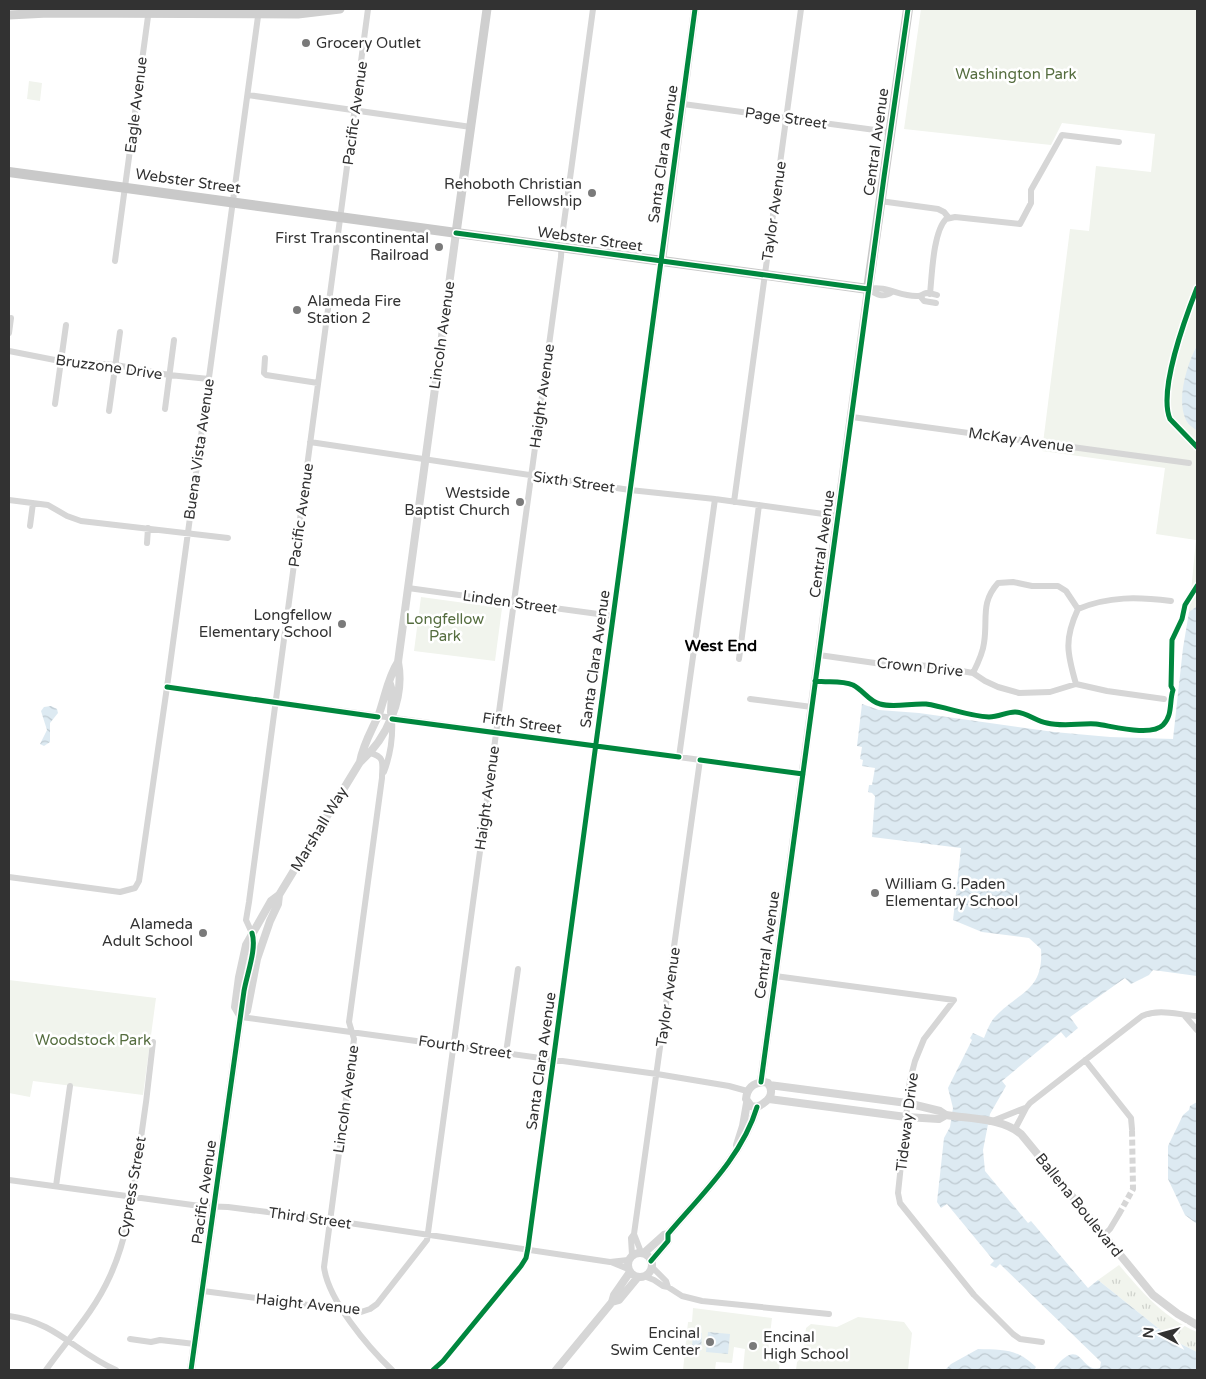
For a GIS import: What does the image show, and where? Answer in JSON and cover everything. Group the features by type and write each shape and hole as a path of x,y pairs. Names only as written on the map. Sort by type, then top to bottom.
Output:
{"main road":[{"path":"9,16 48,13 148,11 258,11 298,14 340,9"},
{"name":"Lincoln Avenue","path":"456,233 487,9"},
{"name":"Central Avenue","path":"868,289 908,9"},
{"name":"Webster Street","path":"9,172 868,289"}],"street":[{"name":"Pacific Avenue","path":"252,932 246,920 368,9"},
{"name":"Haight Avenue","path":"203,1291 361,1312 377,1304 429,1235 592,9"},
{"name":"Santa Clara Avenue","path":"433,1370 443,1361 521,1266 526,1258 528,1248 695,9"},
{"name":"Taylor Avenue","path":"734,502 801,9"},
{"name":"Eagle Avenue","path":"115,261 148,11"},
{"name":"Buena Vista Avenue","path":"9,877 120,892 135,888 139,881 258,11"},
{"path":"248,95 471,127"},
{"name":"Page Street","path":"683,104 890,132"},
{"path":"880,201 938,209 949,218 1020,224 1031,203 1031,190 1062,135 1119,142"},
{"name":"Webster Street","path":"868,289 888,288 892,292 920,296 925,293 934,294 938,237 943,222 949,218"},
{"name":"Lincoln Avenue","path":"382,778 388,762 392,719 400,673 398,662 456,233"},
{"name":"Central Avenue","path":"761,1082 868,289"},
{"name":"Webster Street","path":"920,296 924,301 936,303"},
{"path":"9,333 11,318"},
{"path":"55,404 66,325"},
{"path":"110,411 120,332"},
{"path":"165,410 174,340"},
{"name":"Bruzzone Drive","path":"9,351 60,361 116,365 170,375 209,379"},
{"path":"264,358 264,373 266,375 318,383"},
{"name":"McKay Avenue","path":"852,417 1190,463"},
{"name":"Sixth Street","path":"310,442 630,490 715,499 838,516"},
{"path":"679,757 715,499"},
{"path":"9,500 48,505 67,516 81,521 228,538"},
{"path":"30,526 33,503"},
{"path":"739,659 759,505"},
{"path":"147,543 148,528"},
{"path":"973,673 984,645 986,604 990,592 998,583 1013,582 1032,586 1058,586 1066,590 1078,609"},
{"name":"Linden Street","path":"408,588 613,616"},
{"path":"1078,609 1110,599 1171,601"},
{"path":"1076,684 1069,660 1067,638 1078,609"},
{"name":"Crown Drive","path":"819,655 882,664 933,666 973,673 998,687 1019,693 1050,692 1076,684 1107,691 1164,699"},
{"name":"Lincoln Avenue","path":"378,717 392,672 398,662"},
{"path":"390,681 392,719"},
{"name":"Fifth Street","path":"167,687 803,774"},
{"path":"750,699 812,707"},
{"name":"Marshall Way","path":"360,762 362,748 378,717"},
{"name":"Marshall Way","path":"263,940 278,904 279,896 360,762 370,753 392,719"},
{"name":"Lincoln Avenue","path":"370,753 380,756 382,760 382,778 349,1022 354,1039 324,1267 325,1278 330,1290 342,1310 392,1370"},
{"name":"Taylor Avenue","path":"630,1257 631,1238 634,1234 700,760"},
{"name":"Marshall Way","path":"252,932 271,901 279,896"},
{"path":"240,1017 253,948 252,932"},
{"name":"Pacific Avenue","path":"191,1370 240,1017 247,1011 253,977 263,940"},
{"path":"506,1053 518,969"},
{"name":"Tideway Drive","path":"775,976 954,1000 924,1039 915,1061 910,1080 906,1117 898,1193 900,1203 974,1295 1013,1334 1020,1339 1042,1342"},
{"path":"990,1122 1026,1108 1142,1016 1156,1012 1197,1016"},
{"path":"1184,1015 1197,1030"},
{"name":"Fourth Street","path":"240,1017 657,1074 747,1091"},
{"name":"Cypress Street","path":"46,1370 84,1322 110,1277 120,1252 128,1225 153,1042"},
{"path":"1085,1060 1131,1118 1132,1129"},
{"path":"735,1151 743,1126 747,1091 754,1084 761,1082 769,1085 908,1104 940,1111 946,1116"},
{"path":"556,1370 612,1302 614,1295 629,1270 630,1257 642,1253 664,1235 668,1234 727,1166 750,1129 757,1107 769,1099 772,1094 769,1085"},
{"path":"56,1186 70,1086"},
{"path":"769,1099 906,1117 939,1119 946,1116 1002,1124 1015,1129 1026,1108"},
{"path":"747,1103 757,1107"},
{"name":"Ballena Boulevard","path":"1015,1129 1153,1295 1178,1314 1197,1325"},
{"name":"Third Street","path":"9,1180 200,1206 329,1220 528,1248 610,1262 629,1270"},
{"path":"1104,1235 1119,1214"},
{"name":"Taylor Avenue","path":"634,1234 642,1253"},
{"path":"612,1302 619,1300 641,1276 648,1274 651,1264 668,1240 668,1234"},
{"path":"642,1253 666,1281 668,1287"},
{"name":"Third Street","path":"610,1262 630,1257"},
{"path":"629,1270 668,1287 682,1296 702,1301 829,1314"},
{"path":"9,1316 42,1324 97,1360 116,1370"},
{"path":"130,1339 195,1344"}],"green space":[{"name":"Washington Park","path":"921,9 1197,9 1197,345 1194,351 1187,422 1197,431 1197,606 1189,612 1196,540 1156,534 1165,468 1042,451 1070,229 1089,231 1096,166 1151,172 1155,134 1062,123 1051,145 904,129"},
{"path":"29,81 42,83 40,101 27,99"},
{"name":"Longfellow Park","path":"421,597 502,608 495,661 414,651"},
{"name":"Woodstock Park","path":"9,980 156,998 143,1095 33,1081 30,1097 9,1093"},
{"path":"1119,1265 1164,1312 1197,1332 1197,1352 1173,1340 1098,1280"},
{"path":"693,1308 772,1318 768,1351 781,1353 779,1370 743,1370 745,1349 734,1347 732,1363 716,1362 715,1370 683,1370 688,1322 692,1322"},
{"path":"858,1317 904,1322 912,1333 908,1370 796,1370 797,1362 803,1356 806,1328 811,1324 837,1327"}],"water":[{"path":"1197,345 1197,431 1187,422 1183,412 1182,392 1186,372"},
{"path":"1197,606 1197,976 1153,970 1149,975 1131,984 1125,978 1070,1017 1078,1028 1066,1038 1061,1032 1002,1081 1006,1086 990,1114 983,1150 985,1171 1028,1223 1031,1221 1088,1288 1098,1280 1173,1340 1197,1352 1197,1370 1053,1370 1062,1359 1075,1354 1093,1368 1100,1368 1101,1362 1000,1264 996,1268 990,1265 994,1261 947,1204 941,1208 937,1202 944,1138 950,1127 953,1108 948,1088 972,1040 970,1038 973,1033 984,1038 995,1017 1034,982 1041,963 1041,949 1029,938 982,932 953,920 961,848 872,837 875,796 868,792 869,785 872,785 875,768 862,766 863,760 860,759 862,747 857,746 862,704 879,710 919,713 1054,732 1110,737 1173,739 1189,612"},
{"path":"51,706 57,709 58,713 50,723 50,742 44,746 40,744 47,730 41,711 44,707"},
{"path":"1197,1102 1197,1224 1185,1215 1168,1179 1168,1146 1183,1115 1189,1110 1190,1106"},
{"path":"693,1332 702,1333 701,1351 692,1350"},
{"name":"Encinal Swim Center","path":"708,1332 730,1334 728,1354 706,1352"},
{"path":"978,1349 1003,1350 1016,1353 1036,1367 1034,1370 945,1370 951,1364"}],"tunnel":[{"path":"1119,1214 1133,1189 1132,1129"}],"cycle path":[{"path":"433,1370 443,1361 521,1266 526,1258 528,1248 695,9"},
{"path":"761,1082 908,9"},
{"path":"456,233 868,289"},
{"path":"1197,288 1186,316 1170,373 1167,406 1170,419 1197,447"},
{"path":"815,681 853,685 876,703 885,705 926,704 989,717 1019,712 1043,722 1059,725 1096,724 1150,730 1163,725 1168,717 1173,690 1171,686 1172,640 1182,619 1185,605 1197,586"},
{"path":"167,687 378,717"},
{"path":"392,719 679,757"},
{"path":"700,760 803,774"},
{"path":"191,1370 244,991 253,946 252,933"},
{"path":"651,1261 668,1241 668,1234 707,1190 731,1159 750,1125 757,1107"}],"place":[{"name":"Grocery Outlet","path":"306,43"},
{"name":"Rehoboth Christian Fellowship","path":"592,193"},
{"name":"First Transcontinental Railroad","path":"439,247"},
{"name":"Alameda Fire Station 2","path":"297,310"},
{"name":"Westside Baptist Church","path":"520,502"},
{"name":"Longfellow Elementary School","path":"342,624"},
{"name":"William G. Paden Elementary School","path":"875,893"},
{"name":"Alameda Adult School","path":"203,933"},
{"name":"Encinal Swim Center","path":"710,1342"},
{"name":"Encinal High School","path":"753,1346"}],"district":[{"name":"West End","path":"721,646"}]}
